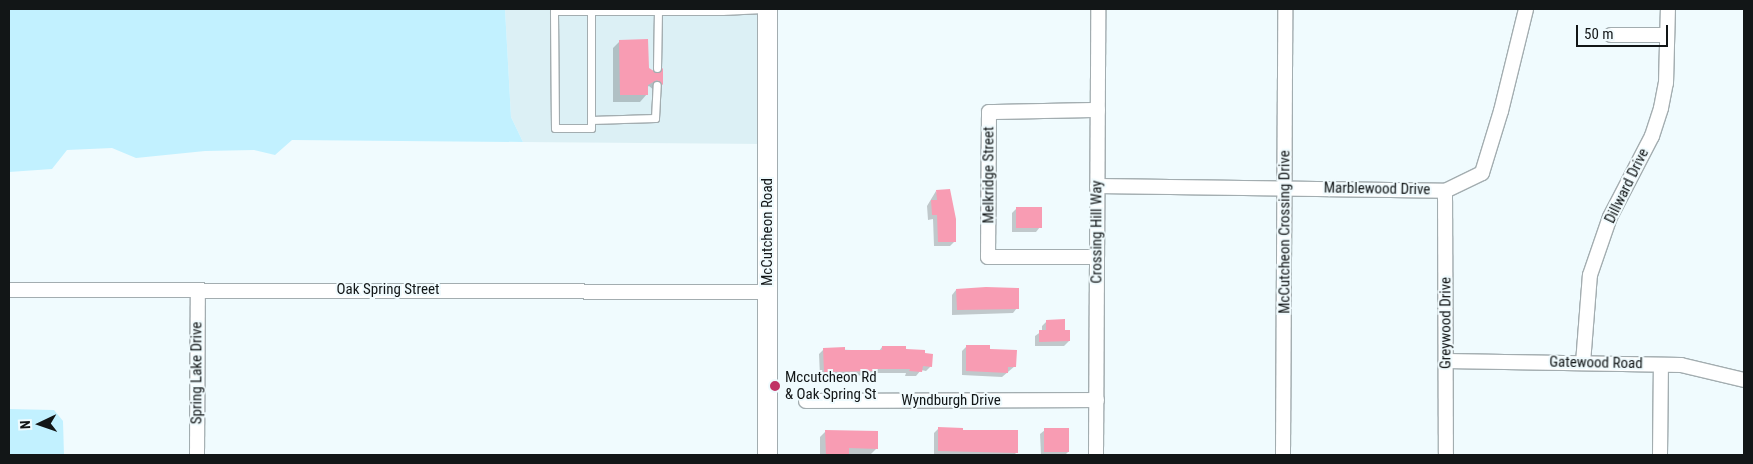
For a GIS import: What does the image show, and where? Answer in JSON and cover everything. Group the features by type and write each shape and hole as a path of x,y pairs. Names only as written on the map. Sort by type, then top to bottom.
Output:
{"main road":[{"name":"McCutcheon Road","path":"767,9 767,455"}],"street":[{"name":"Crossing Hill Way","path":"1096,455 1098,9"},
{"name":"McCutcheon Crossing Drive","path":"1283,455 1286,187 1285,9"},
{"name":"Marblewood Drive","path":"1097,186 1286,187 1445,191 1482,173 1501,111 1526,9"},
{"name":"Dillward Drive","path":"1583,363 1590,275 1610,217 1652,136 1661,108 1666,83 1668,9"},
{"path":"1611,34 1667,35"},
{"name":"Melkridge Street","path":"1097,257 988,257 989,112 1098,110"},
{"name":"Greywood Drive","path":"1445,191 1446,455"},
{"name":"Oak Spring Street","path":"9,290 768,292"},
{"name":"Spring Lake Drive","path":"197,455 198,290"},
{"name":"Gatewood Road","path":"1446,361 1681,364 1744,380"},
{"path":"1660,455 1661,365"},
{"name":"Wyndburgh Drive","path":"806,401 1097,400"}],"lane":[{"path":"590,11 591,128 555,128 554,11 763,9"},
{"path":"657,68 658,11"},
{"path":"591,120 655,118 656,84"}],"shaded area":[{"path":"9,9 505,9 511,117 523,142 292,140 275,155 254,150 205,151 136,158 112,148 67,150 52,169 9,172"},
{"path":"505,9 765,9 765,144 523,142 511,117"},
{"path":"9,409 54,410 63,421 64,455 9,455"}],"building":[{"path":"648,39 649,68 657,73 663,68 663,85 657,80 648,85 648,95 620,95 619,40"},
{"path":"950,189 956,219 956,242 938,242 937,215 932,215 931,200 937,200 936,190"},
{"path":"1016,207 1042,207 1042,228 1016,228"},
{"path":"986,287 1019,288 1019,309 957,310 956,289"},
{"path":"1065,319 1065,330 1070,330 1070,341 1039,342 1039,330 1046,330 1046,320"},
{"path":"966,345 990,345 990,349 1017,350 1016,367 1008,367 1008,373 966,371"},
{"path":"882,346 906,346 906,349 925,350 925,353 933,354 932,367 923,366 922,372 909,371 910,369 877,369 877,371 824,372 823,348 845,347 845,350 882,350"},
{"path":"938,427 963,428 963,430 1018,430 1018,453 938,451"},
{"path":"1044,428 1069,428 1069,452 1044,452"},
{"path":"825,430 878,431 878,449 849,448 849,455 826,455"}],"place":[{"name":"Mccutcheon Rd & Oak Spring St","path":"775,386"}]}
